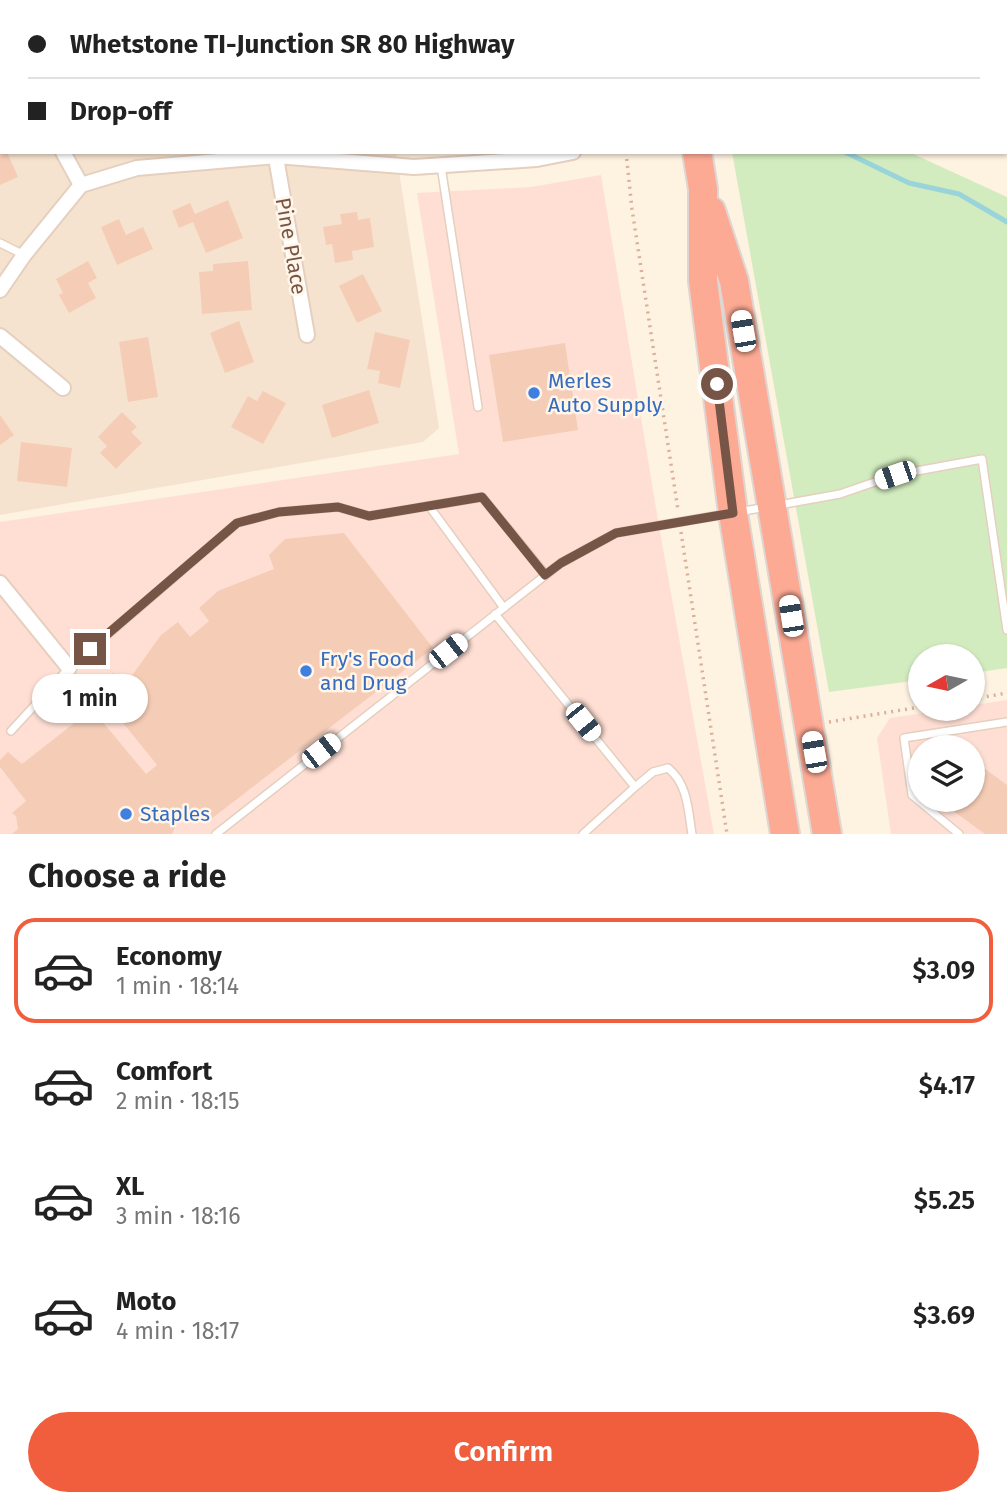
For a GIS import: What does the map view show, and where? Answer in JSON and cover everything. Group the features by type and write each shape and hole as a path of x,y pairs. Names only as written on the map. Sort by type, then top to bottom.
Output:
{"highway":[{"path":"697,154 703,189 704,281 733,513 785,834"},
{"path":"703,189 734,281 827,834"}],"street":[{"path":"64,154 81,185"},
{"path":"0,290 24,255 81,185 137,168 276,154 414,167 537,159 563,154"},
{"name":"Pine Place","path":"276,154 307,335"},
{"path":"0,336 63,388"},
{"path":"0,583 69,668"}],"lane":[{"path":"441,165 478,407"},
{"path":"0,243 24,255"},
{"path":"216,834 545,575 561,563 616,533 840,494 895,475 982,459 1007,630"},
{"path":"11,731 69,668 237,523 279,512 338,507 369,516 482,497 545,575"},
{"path":"429,506 504,608"},
{"path":"495,614 635,787"},
{"path":"959,834 912,795 904,738 1007,722"},
{"path":"583,834 653,772 668,768 680,777 692,834"}],"path":[{"path":"626,154 634,221 727,834"},
{"path":"985,697 1007,693"},
{"path":"810,725 908,710"}],"shaded area":[{"path":"0,154 396,154 439,428 423,442 0,515"},
{"path":"601,175 659,526 714,834 0,834 0,522 459,454 417,193 531,187"},
{"path":"1007,700 1007,834 891,834 877,738 890,718 908,715 908,721 985,721 985,703"}],"green space":[{"path":"732,154 913,154 1007,197 1007,668 985,671 985,644 908,644 908,682 829,692"}],"building":[{"path":"0,154 8,154 18,177 0,185"},
{"path":"228,200 243,238 206,253 193,222 179,228 172,211 190,203 195,214"},
{"path":"357,212 358,220 370,218 374,247 352,251 353,260 335,263 332,244 326,245 323,227 342,224 340,214"},
{"path":"119,219 126,235 143,227 153,249 117,265 101,227"},
{"path":"88,261 97,278 88,283 96,298 69,313 59,295 63,293 56,279"},
{"path":"248,261 252,310 202,314 199,272 213,271 213,264"},
{"path":"363,274 382,311 357,323 339,286"},
{"path":"239,321 254,362 225,373 210,333"},
{"path":"375,332 410,340 400,388 378,383 380,371 367,369"},
{"path":"148,337 158,397 128,402 119,342"},
{"name":"Merles Auto Supply","path":"565,343 578,430 503,442 489,355"},
{"path":"369,390 379,423 332,438 322,405"},
{"path":"263,391 286,403 263,444 231,427 248,396 257,401"},
{"path":"122,412 137,427 131,432 142,443 116,469 100,453 107,446 98,437"},
{"path":"0,415 14,435 0,445"},
{"path":"21,442 72,448 67,487 17,481"},
{"path":"344,533 433,648 206,823 196,810 176,825 172,834 12,834 18,829 16,816 12,813 26,801 0,767 0,760 8,752 22,764 92,709 146,774 157,765 94,687 113,673 128,681 161,635 178,622 190,637 209,621 199,608 218,591 274,569 269,555 285,539"},
{"path":"985,769 1007,785 1007,834 985,834 955,812 985,812"}],"waterway":[{"path":"849,154 909,183 959,194 1007,222"}],"place":[{"name":"Merles Auto Supply","path":"534,393"},
{"name":"Fry's Food and Drug","path":"306,671"},
{"name":"Staples","path":"126,814"}],"route":[{"path":"90,649 237,523 279,512 338,507 369,516 482,497 545,575 561,563 616,533 733,513 717,384"}]}
